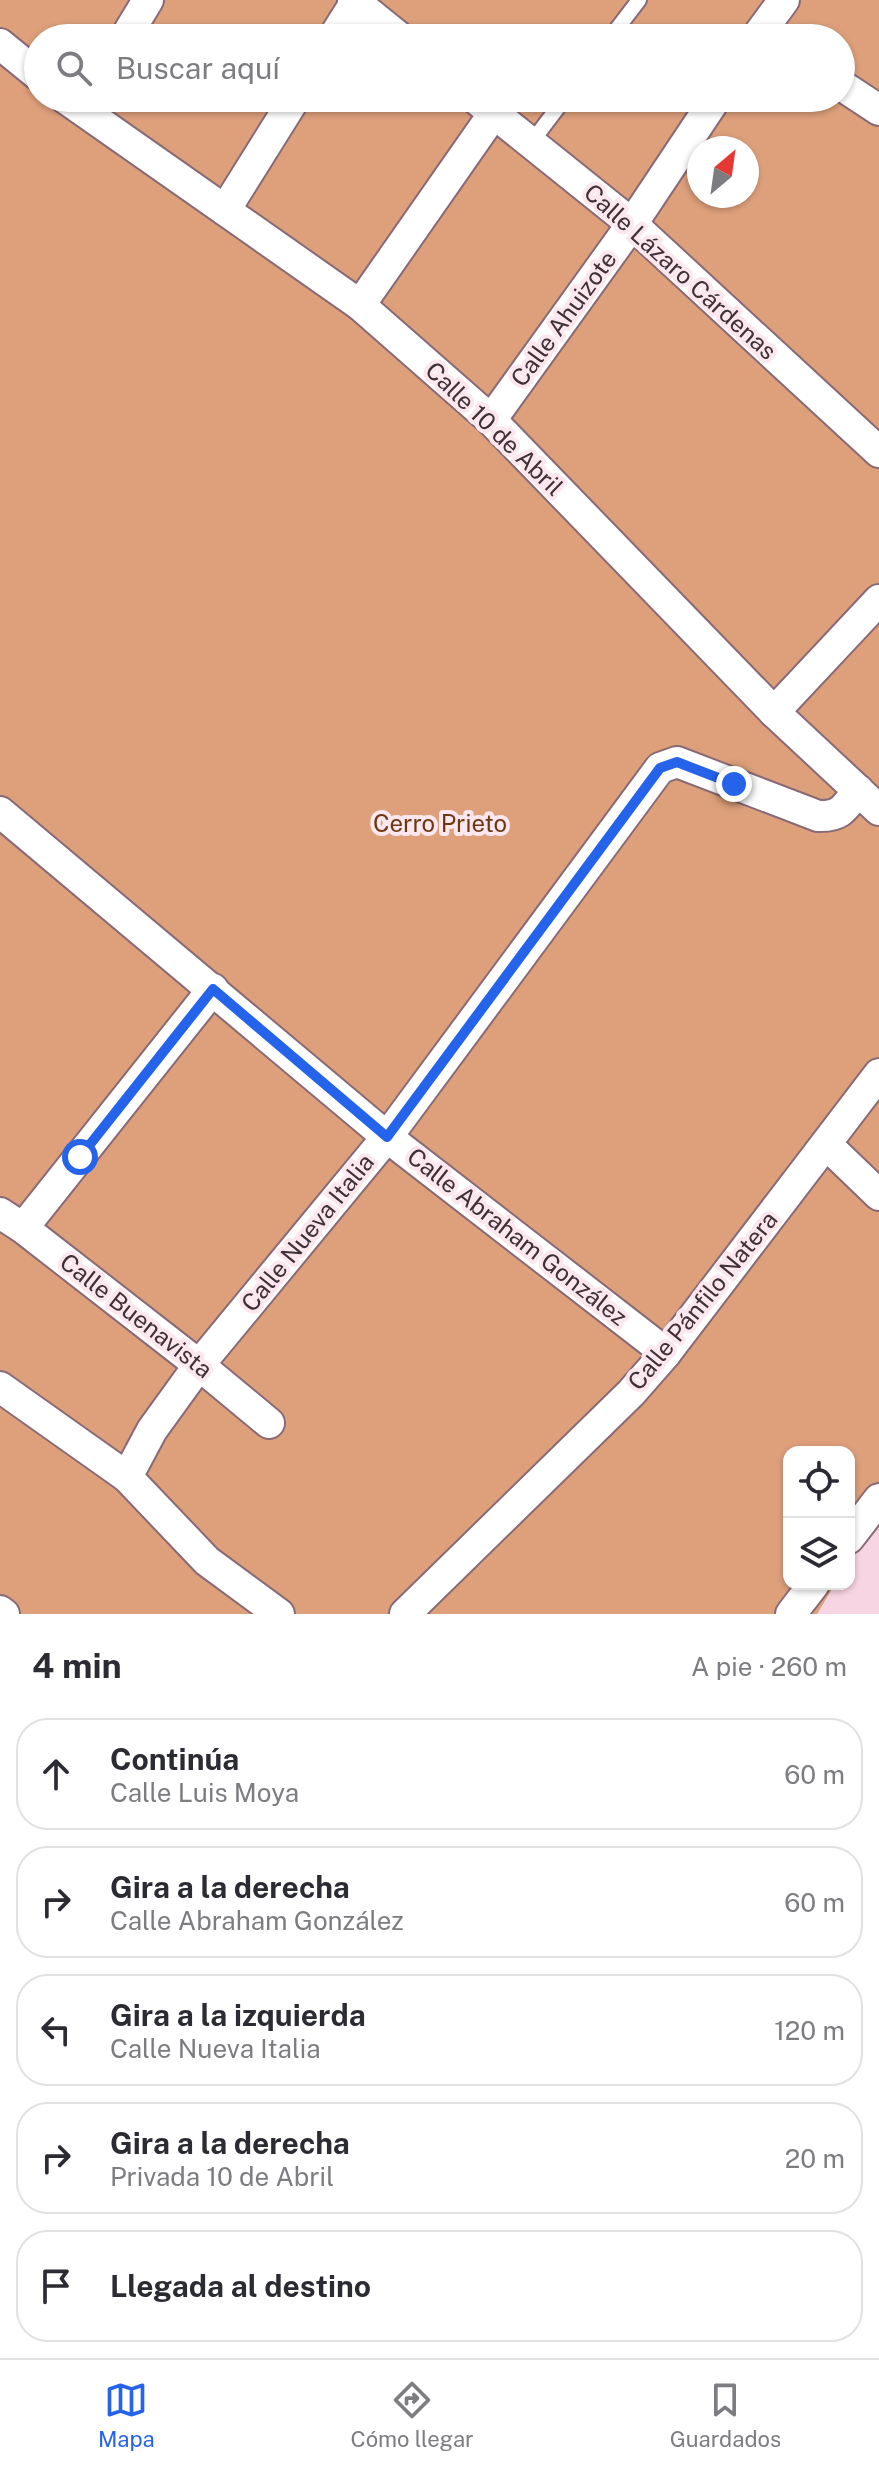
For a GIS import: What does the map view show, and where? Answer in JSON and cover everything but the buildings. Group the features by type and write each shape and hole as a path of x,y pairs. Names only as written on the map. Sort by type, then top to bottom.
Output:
{"street":[{"path":"133,24 148,0"},
{"path":"768,24 784,0"},
{"path":"341,24 355,1 383,24"},
{"path":"0,44 24,64"},
{"path":"855,94 879,110"},
{"name":"Calle 10 de Abril","path":"92,112 360,305 491,420 774,712 868,800"},
{"path":"225,210 286,112"},
{"path":"360,305 481,112"},
{"name":"Calle Lázaro Cárdenas","path":"492,112 632,224 879,452"},
{"name":"Calle Ahuizote","path":"491,420 632,224 707,112"},
{"path":"774,712 879,600"},
{"name":"Calle Nueva Italia","path":"127,1477 152,1430 199,1365 387,1137 660,768 677,762 818,816 831,816 868,800"},
{"name":"Calle Abraham González","path":"0,812 387,1137 666,1353"},
{"path":"12,1221 213,989"},
{"name":"Calle Pánfilo Natera","path":"405,1614 631,1393 666,1353 879,1074"},
{"path":"826,1144 879,1195"},
{"name":"Calle Buenavista","path":"12,1221 269,1423"},
{"path":"0,1387 127,1477 207,1561 279,1614"},
{"path":"855,1530 879,1499"},
{"path":"791,1614 809,1590"}],"lane":[{"path":"621,24 639,0"},
{"path":"531,143 554,112"}],"green space":[{"name":"Cerro Prieto","path":"0,0 879,0 879,1508 855,1549 855,1446 783,1446 783,1590 831,1590 817,1614 0,1614"}],"route":[{"path":"80,1157 213,989 387,1137 660,768 677,762 734,784"}]}
